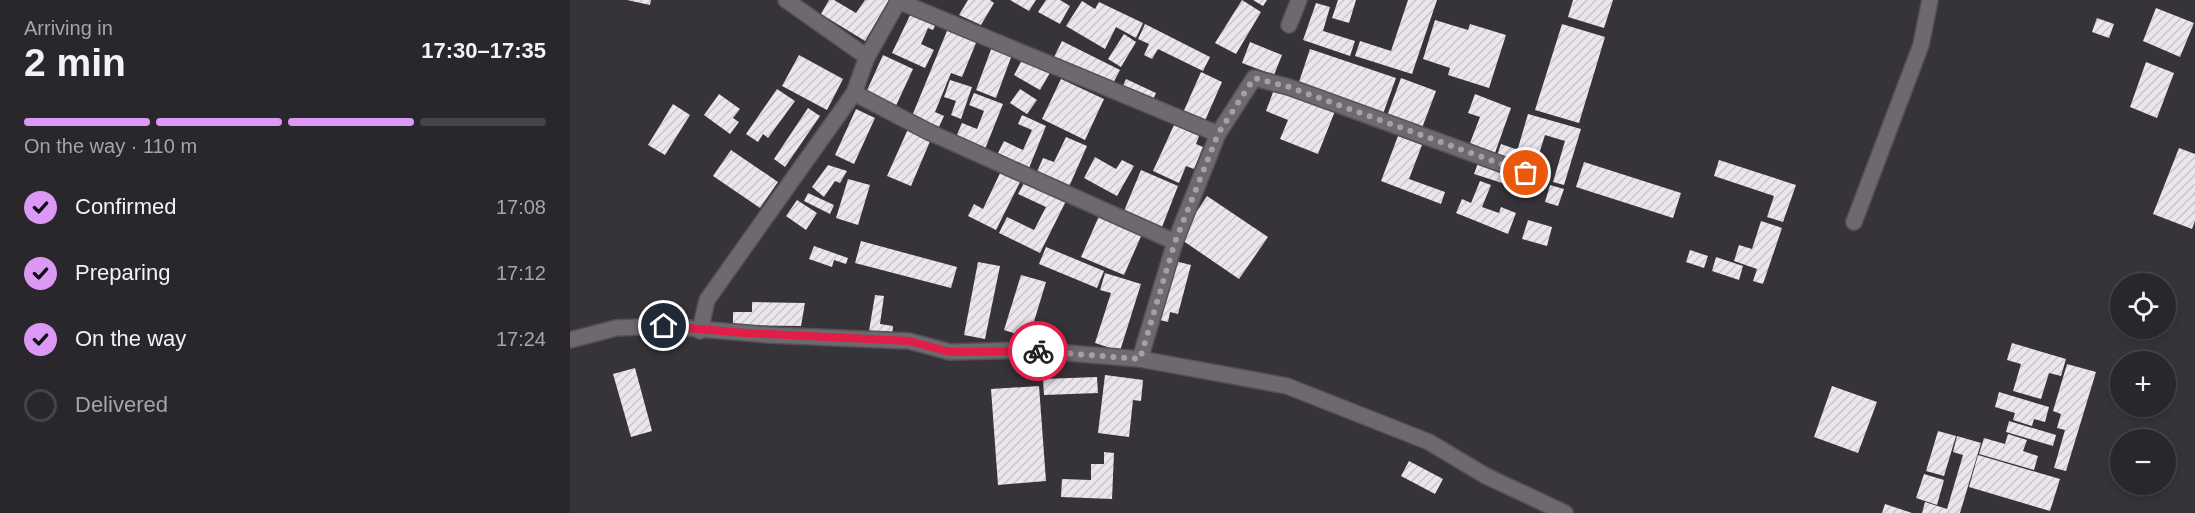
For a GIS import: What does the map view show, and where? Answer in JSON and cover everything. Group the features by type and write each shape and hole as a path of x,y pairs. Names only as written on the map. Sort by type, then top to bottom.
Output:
{"street":[{"path":"786,0 867,57"},
{"path":"1289,25 1299,0"},
{"path":"1854,222 1921,45 1930,0"},
{"path":"700,330 707,300 854,93 867,57 899,1 1218,134"},
{"path":"1140,359 1175,242 1218,134 1254,78 1289,87 1526,173"},
{"path":"854,93 929,132 1175,242"},
{"path":"570,340 616,328 664,326 909,341 950,352 1031,350 1140,359 1287,386 1429,442 1486,476 1565,513"}],"building":[{"path":"627,0 651,0 650,5"},
{"path":"829,0 834,0 856,13 865,0 889,0 865,41 821,14"},
{"path":"968,0 990,0 994,3 981,25 959,15"},
{"path":"1010,0 1036,0 1029,11"},
{"path":"1046,0 1060,0 1070,6 1060,24 1038,12"},
{"path":"1242,0 1261,12 1236,54 1215,43"},
{"path":"1253,0 1267,0 1263,6"},
{"path":"1338,0 1356,0 1349,23 1332,18"},
{"path":"1408,0 1437,0 1412,74 1355,56 1360,41 1391,51"},
{"path":"1573,0 1613,0 1604,28 1568,17"},
{"path":"1082,1 1095,9 1099,2 1143,23 1136,38 1116,27 1105,49 1066,26"},
{"path":"1316,3 1330,7 1323,31 1355,41 1350,56 1303,40"},
{"path":"2156,8 2194,23 2180,57 2143,41"},
{"path":"913,9 937,21 933,30 928,28 921,44 934,50 925,68 892,53"},
{"path":"2097,18 2114,24 2109,38 2092,32"},
{"path":"1435,20 1468,30 1470,24 1506,35 1489,88 1448,75 1450,68 1423,59"},
{"path":"1145,24 1210,57 1203,71 1158,49 1152,59 1144,55 1149,44 1138,39"},
{"path":"1562,24 1605,37 1579,123 1535,110"},
{"path":"949,26 978,38 962,77 951,73 935,112 944,116 939,127 912,116"},
{"path":"1124,34 1136,42 1121,67 1108,59"},
{"path":"1062,41 1120,70 1110,89 1053,59"},
{"path":"1250,42 1282,55 1274,75 1242,63"},
{"path":"993,44 1013,52 996,98 976,90"},
{"path":"1310,49 1396,78 1383,114 1298,85"},
{"path":"799,55 843,79 827,110 782,86"},
{"path":"883,55 913,69 894,110 864,97"},
{"path":"1024,56 1051,71 1040,90 1014,75"},
{"path":"2146,62 2174,73 2157,118 2130,107"},
{"path":"1201,72 1222,82 1203,125 1182,115"},
{"path":"1401,78 1436,91 1422,128 1387,116"},
{"path":"1061,79 1104,99 1085,140 1042,119"},
{"path":"1126,79 1156,93 1151,104 1121,90"},
{"path":"950,80 972,87 961,119 951,115 956,101 944,97"},
{"path":"1275,87 1335,111 1318,154 1280,139 1288,120 1266,111"},
{"path":"777,89 795,101 768,138 763,134 758,142 746,134"},
{"path":"1020,89 1037,100 1027,114 1010,103"},
{"path":"974,93 1003,104 985,149 956,137 962,123 977,129 984,111 969,105"},
{"path":"719,94 740,109 733,118 739,122 730,134 704,115"},
{"path":"1475,94 1511,108 1495,153 1470,143 1480,117 1468,113"},
{"path":"673,104 690,115 665,155 648,145"},
{"path":"808,108 820,116 785,167 774,159"},
{"path":"856,109 875,118 854,164 835,155"},
{"path":"1528,114 1581,129 1564,185 1553,182 1565,141 1545,135 1539,154 1518,148"},
{"path":"1022,115 1046,126 1029,168 998,153 1004,141 1023,150 1032,130 1018,124"},
{"path":"1174,125 1199,136 1196,144 1203,147 1194,169 1186,166 1179,183 1153,171"},
{"path":"908,129 931,139 911,186 887,176"},
{"path":"1398,136 1422,145 1409,179 1445,192 1441,204 1381,181"},
{"path":"1066,137 1087,146 1068,189 1036,174 1043,158 1054,162"},
{"path":"1501,144 1538,157 1533,172 1496,158"},
{"path":"2179,148 2195,154 2195,221 2192,229 2153,214"},
{"path":"731,150 778,182 760,208 713,176"},
{"path":"1095,157 1116,169 1122,160 1134,166 1117,196 1084,178"},
{"path":"1719,160 1796,185 1783,222 1767,217 1774,196 1714,176"},
{"path":"1584,162 1681,193 1673,218 1576,187"},
{"path":"1478,163 1528,179 1524,190 1474,174"},
{"path":"828,165 847,171 840,183 835,181 824,197 812,187"},
{"path":"1002,169 1022,178 996,230 968,216 974,204 983,209"},
{"path":"1141,170 1178,186 1162,227 1124,211"},
{"path":"848,179 870,185 858,225 836,218"},
{"path":"1025,181 1066,201 1040,253 999,233 1007,217 1034,230 1046,207 1018,194"},
{"path":"1480,181 1491,185 1482,207 1499,213 1501,207 1516,213 1508,234 1456,213 1462,199 1471,203"},
{"path":"1550,185 1564,189 1558,206 1545,202"},
{"path":"808,193 834,205 830,214 804,201"},
{"path":"1207,196 1268,237 1239,279 1179,238"},
{"path":"797,200 817,213 806,230 786,216"},
{"path":"1099,216 1142,234 1124,275 1081,257"},
{"path":"1528,220 1552,227 1547,246 1522,239"},
{"path":"1761,221 1782,228 1763,284 1753,281 1757,269 1734,261 1739,245 1752,249"},
{"path":"861,241 957,267 951,288 855,263"},
{"path":"814,246 848,258 846,264 834,260 832,267 809,259"},
{"path":"1046,247 1104,271 1097,288 1039,264"},
{"path":"1690,250 1708,256 1704,268 1686,262"},
{"path":"1716,257 1743,266 1739,280 1712,271"},
{"path":"1171,260 1191,265 1178,314 1170,312 1168,322 1156,319"},
{"path":"978,262 1000,266 985,339 964,335"},
{"path":"1105,273 1141,284 1120,351 1095,343 1111,293 1100,290"},
{"path":"1021,275 1046,282 1029,338 1004,330"},
{"path":"875,295 884,296 880,324 893,326 892,335 869,331"},
{"path":"752,302 805,303 801,326 733,325 733,312 752,312"},
{"path":"2012,343 2066,359 2061,376 2049,373 2041,399 2013,391 2021,364 2007,360"},
{"path":"2067,364 2096,372 2066,471 2054,468 2065,430 2057,428 2061,414 2053,411"},
{"path":"635,368 652,431 631,437 613,374"},
{"path":"1105,375 1143,380 1141,401 1133,400 1129,437 1098,433"},
{"path":"1097,377 1098,393 1044,395 1043,379"},
{"path":"1039,386 1046,481 998,485 991,389"},
{"path":"1832,386 1877,402 1858,453 1814,437"},
{"path":"1999,392 2049,407 2045,422 2034,419 2032,426 2013,420 2015,413 1995,407"},
{"path":"2009,421 2056,435 2053,446 2006,432"},
{"path":"1938,431 1956,436 1944,476 1926,471"},
{"path":"2008,434 2027,440 2023,451 2038,456 2034,470 1979,454 1984,438 2005,444"},
{"path":"1957,436 1981,443 1960,513 1922,513 1925,502 1947,509 1963,455 1953,452"},
{"path":"1104,452 1114,453 1112,499 1061,497 1062,479 1091,480 1091,464 1104,464"},
{"path":"1978,455 2060,479 2050,511 1969,487"},
{"path":"1409,461 1443,479 1435,494 1401,476"},
{"path":"1924,474 1944,480 1937,505 1916,498"},
{"path":"1885,504 1912,513 1882,513"}],"way so far":[{"path":"1038,351 1140,359 1175,242 1218,134 1254,78 1289,87 1526,173"}],"route":[{"path":"664,326 746,333 909,341 950,352 1038,351"}]}
